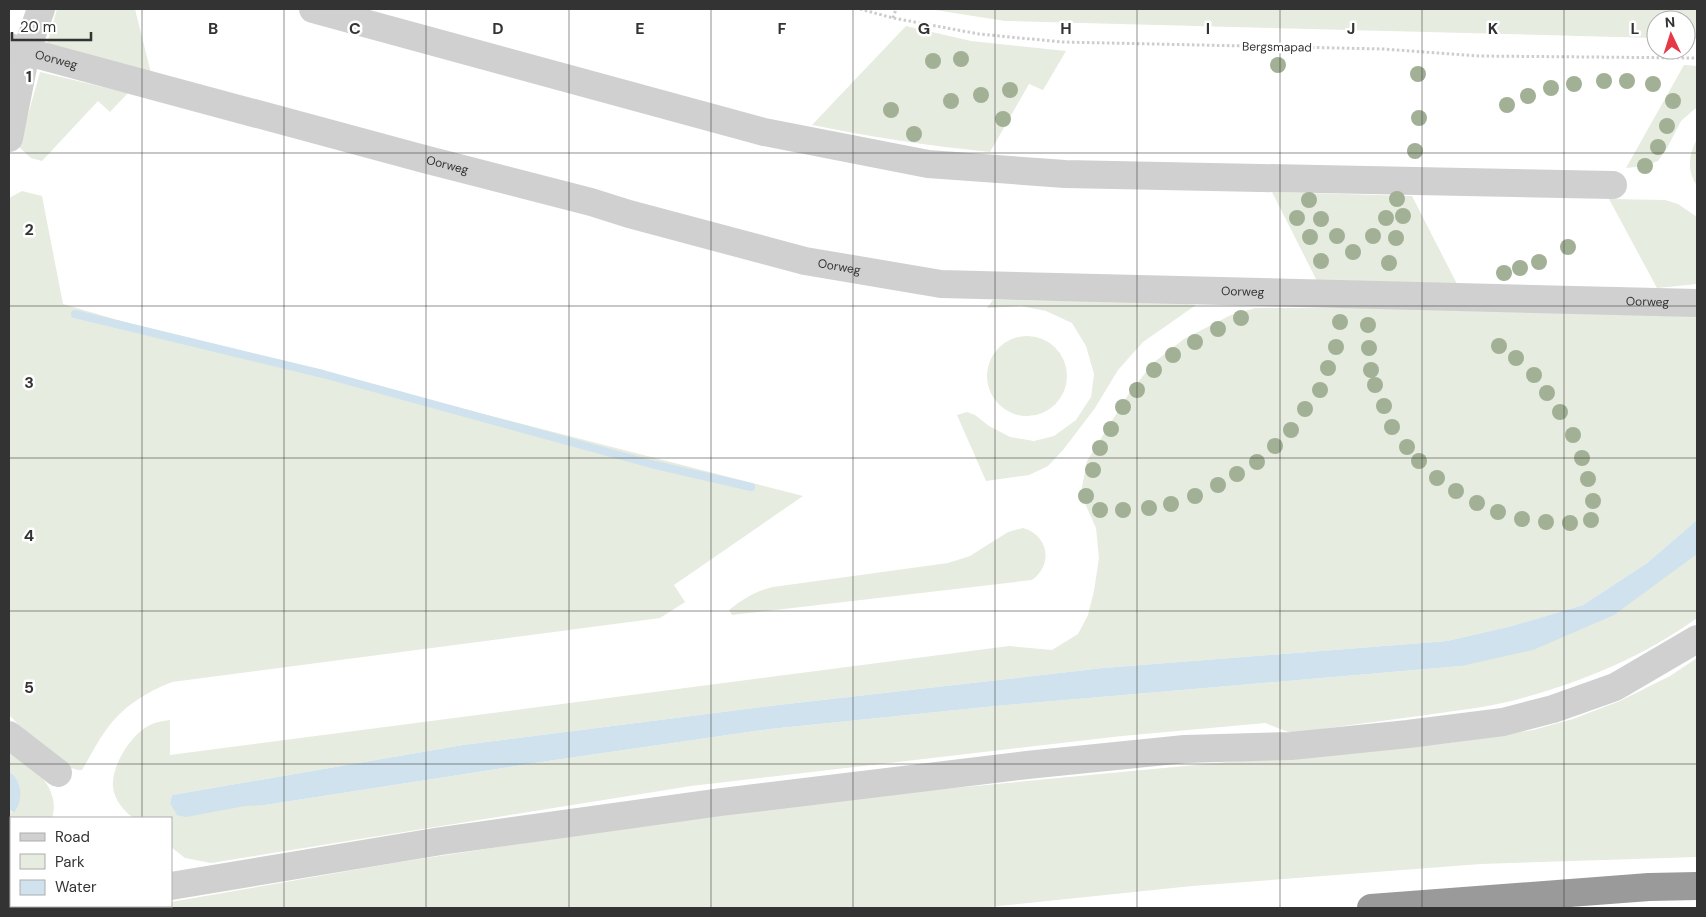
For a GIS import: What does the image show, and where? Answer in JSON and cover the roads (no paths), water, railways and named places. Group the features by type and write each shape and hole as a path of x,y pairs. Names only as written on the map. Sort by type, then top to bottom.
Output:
{"highway":[{"path":"1371,908 1648,887 1697,886"}],"street":[{"path":"9,138 17,50 41,9"},
{"path":"313,9 764,132 928,164 1065,174 1613,185"},
{"name":"Oorweg","path":"17,50 591,202 805,261 941,284 1697,303"},
{"path":"172,886 432,843 712,803 1027,765 1185,749 1291,746 1503,722 1553,708 1615,687 1697,639"},
{"path":"9,735 58,773"}],"water":[{"path":"1697,520 1697,554 1614,615 1533,650 1461,666 996,706 770,729 265,805 245,806 186,817 177,815 170,803 172,795 463,745 778,705 1103,668 1447,641 1512,626 1583,605 1647,563"},
{"path":"9,771 17,780 20,791 19,802 14,813 9,809"}],"waterway":[{"path":"75,314 323,374 651,464 751,487"}]}
